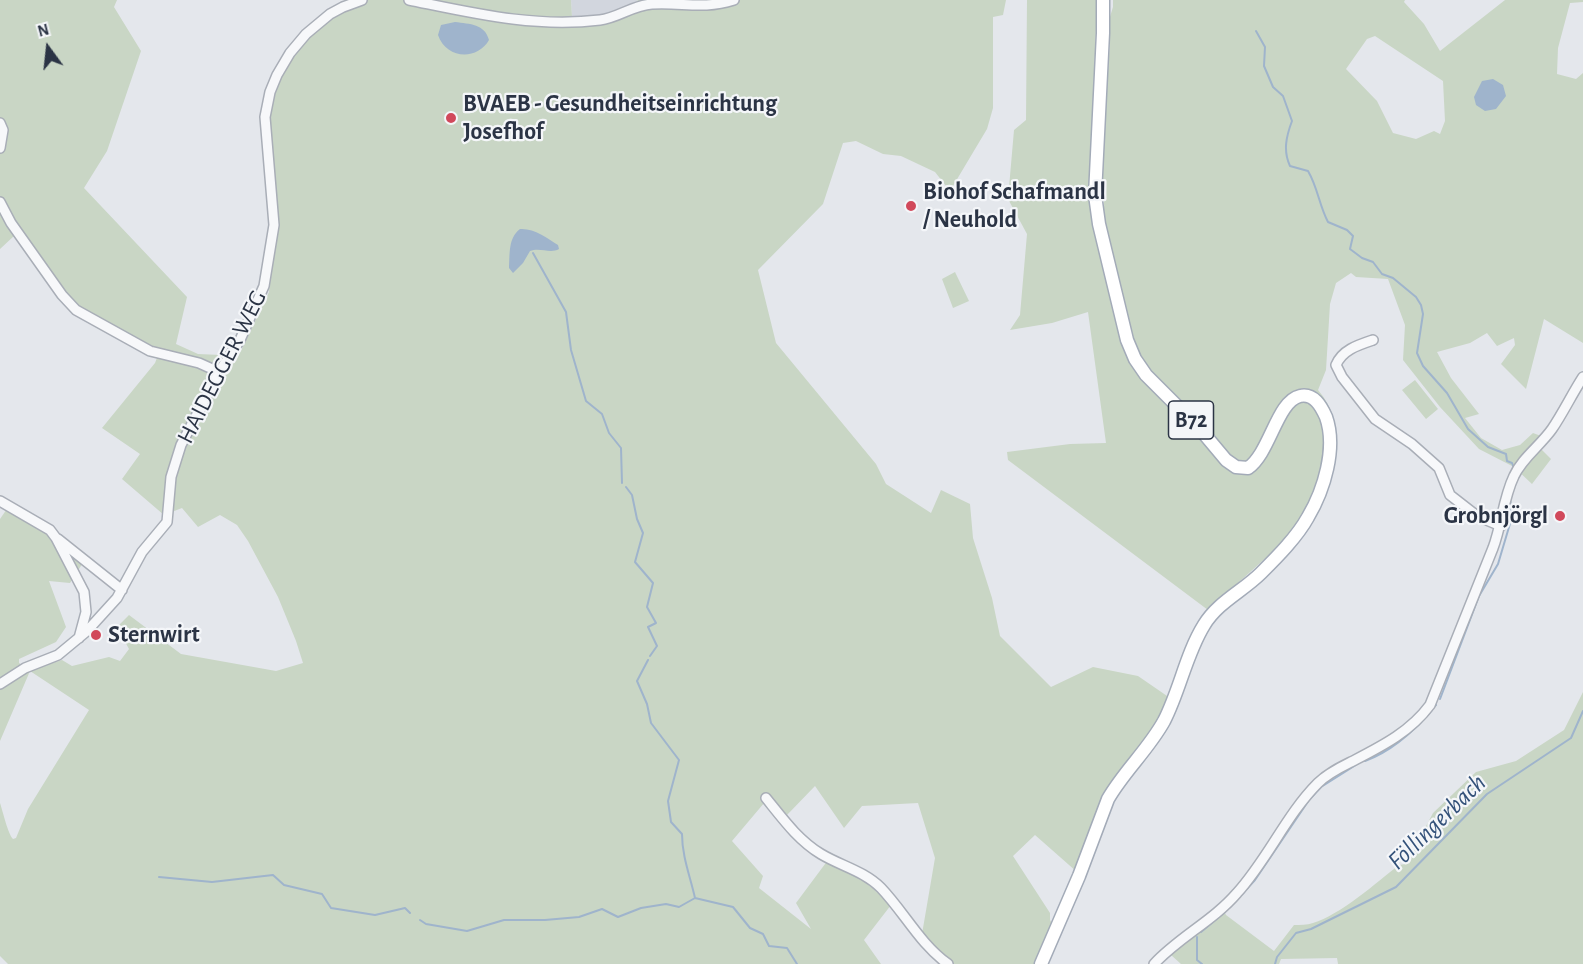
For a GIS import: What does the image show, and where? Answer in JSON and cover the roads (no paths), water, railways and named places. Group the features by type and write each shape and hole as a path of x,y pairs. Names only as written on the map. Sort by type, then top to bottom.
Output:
{"main road":[{"name":"B72","path":"1041,964 1079,876 1108,799 1153,739 1165,719 1203,627 1222,604 1260,573 1308,518 1322,483 1329,453 1329,425 1323,410 1315,399 1302,395 1293,399 1283,411 1257,460 1248,468 1236,467 1226,460 1200,429 1146,375 1135,359 1124,331 1096,207 1095,176 1103,0"}],"street":[{"name":"HAIDEGGER WEG","path":"0,684 25,668 58,655 79,638 122,590 142,552 167,522 173,467 191,425 251,318 268,271 274,225 265,117 272,85 290,53 306,34 330,14 362,0"},
{"path":"409,0 519,21 567,23 603,20 650,4 710,6 734,0"},
{"path":"0,123 3,130 0,148"},
{"path":"0,202 62,295 76,310 150,351 199,363 219,372"},
{"path":"1373,340 1356,346 1339,357 1336,365 1342,377 1375,419 1412,444 1439,468 1450,495 1477,516 1501,526"},
{"path":"1154,964 1163,954 1208,921 1236,894 1252,876 1319,781 1394,739 1426,711 1436,693 1501,526 1509,487 1517,470 1551,430 1583,377"},
{"path":"0,501 44,526 56,538 84,592 86,612 79,638"},
{"path":"56,538 122,590"},
{"path":"766,798 799,838 819,853 869,878 881,888 930,949 948,964"}],"water":[{"path":"455,22 480,28 489,40 484,47 470,54 454,53 442,43 438,35 441,25"},
{"path":"1493,79 1503,85 1506,96 1496,109 1485,111 1476,105 1474,97 1482,81"},
{"path":"520,229 540,234 558,245 559,249 530,251 513,273 509,268 510,247 513,237"}],"waterway":[{"path":"1256,31 1265,47 1264,66 1273,87 1283,96 1292,121 1286,144 1290,166 1308,171 1328,222 1347,230 1353,236 1350,249 1362,258 1373,262 1382,274 1393,278 1416,297 1423,314 1417,353 1423,366 1447,393 1468,429 1488,447 1506,454 1507,461 1512,463 1514,468"},
{"path":"533,253 566,312 571,350 586,401 602,414 609,433 621,448 622,483"},
{"path":"626,487 632,495 637,519 643,533 635,562 653,583 647,607 656,623 648,627 657,646 650,656"},
{"path":"1440,699 1479,596 1498,564 1512,517 1510,498"},
{"path":"648,660 637,681 647,704 651,723 679,760 668,801 671,822 682,834 685,858 695,898"},
{"path":"1365,761 1402,740 1432,710"},
{"name":"Föllingerbach","path":"1275,964 1277,957 1296,933 1311,929 1396,887 1487,794 1571,738 1583,711"},
{"path":"1229,908 1255,880 1309,800 1321,787 1359,763"},
{"path":"159,877 212,882 273,875 284,885 322,894 331,908 375,915 405,908 410,913"},
{"path":"420,920 426,924 467,931 504,920 579,917 602,909 618,917 641,908 666,904 679,907 695,898 733,907 750,928 763,934 769,946 787,948 797,964"},
{"path":"1201,932 1225,912"},
{"path":"1197,937 1197,960 1202,964"}],"place":[{"name":"BVAEB - Gesundheitseinrichtung Josefhof","path":"451,118"},
{"name":"Biohof Schafmandl / Neuhold","path":"911,206"},
{"name":"Grobnjörgl","path":"1560,516"},
{"name":"Sternwirt","path":"96,635"}]}
